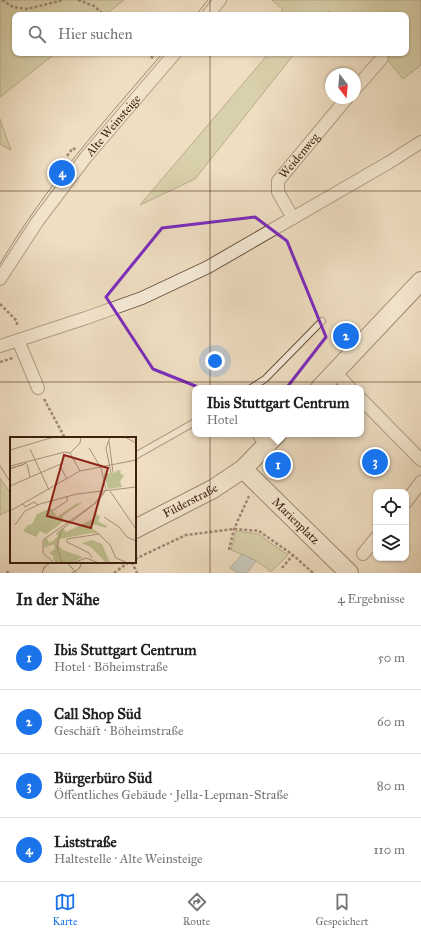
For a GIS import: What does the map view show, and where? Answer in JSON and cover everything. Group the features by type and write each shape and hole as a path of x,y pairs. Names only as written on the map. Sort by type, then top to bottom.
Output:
{"street":[{"path":"210,12 220,0"},
{"name":"Alte Weinsteige","path":"0,279 37,222 90,151 172,56"},
{"path":"361,82 382,58"},
{"name":"Weidenweg","path":"293,218 278,192 278,181 342,104"},
{"path":"0,346 142,298 208,267 388,163 421,142"},
{"path":"323,385 421,281"},
{"path":"18,340 38,388"},
{"path":"335,372 347,385"},
{"path":"364,402 421,460"},
{"name":"Filderstraße","path":"136,528 213,489 243,469 260,441 270,437"},
{"name":"Marienplatz","path":"243,469 349,573"},
{"path":"363,554 373,542"},
{"path":"52,573 70,563"}],"lane":[{"path":"256,385 265,379 322,321"},
{"path":"136,455 192,424"}],"path":[{"path":"2,0 13,7 28,9 63,0"},
{"path":"78,0 94,6 101,12"},
{"path":"0,304 17,321"},
{"path":"38,388 64,437"},
{"path":"229,550 234,529 247,498 260,485"},
{"path":"136,558 186,534 234,529 259,531 276,545 293,555 313,573"},
{"path":"282,568 293,555"},
{"path":"114,573 129,563"},
{"path":"132,563 138,573"}],"highlighted area":[{"path":"255,217 287,241 326,337 274,404 223,397 153,369 106,297 162,228"}],"green space":[{"path":"0,0 124,0 109,12 12,12 12,56 52,56 0,97"},
{"path":"272,0 421,0 421,65 403,79 384,56 409,56 409,12 281,12 283,10"},
{"path":"266,56 293,56 195,179 140,205"},
{"path":"0,119 11,150 0,144"},
{"path":"0,478 10,493 10,510 0,515"},
{"path":"236,531 258,534 288,555 271,572 257,562 231,550"}],"water":[{"path":"242,554 256,561 247,573 238,573 230,568"}],"tram line":[{"path":"198,12 208,0"},
{"path":"0,264 36,208 56,181 160,56"},
{"path":"0,466 10,481"},
{"path":"68,563 76,573"}],"place":[{"name":"Liststraße","path":"62,173"},
{"name":"Call Shop Süd","path":"346,336"},
{"name":"Bürgerbüro Süd","path":"375,462"},
{"name":"Ibis Stuttgart Centrum","path":"278,465"}]}
